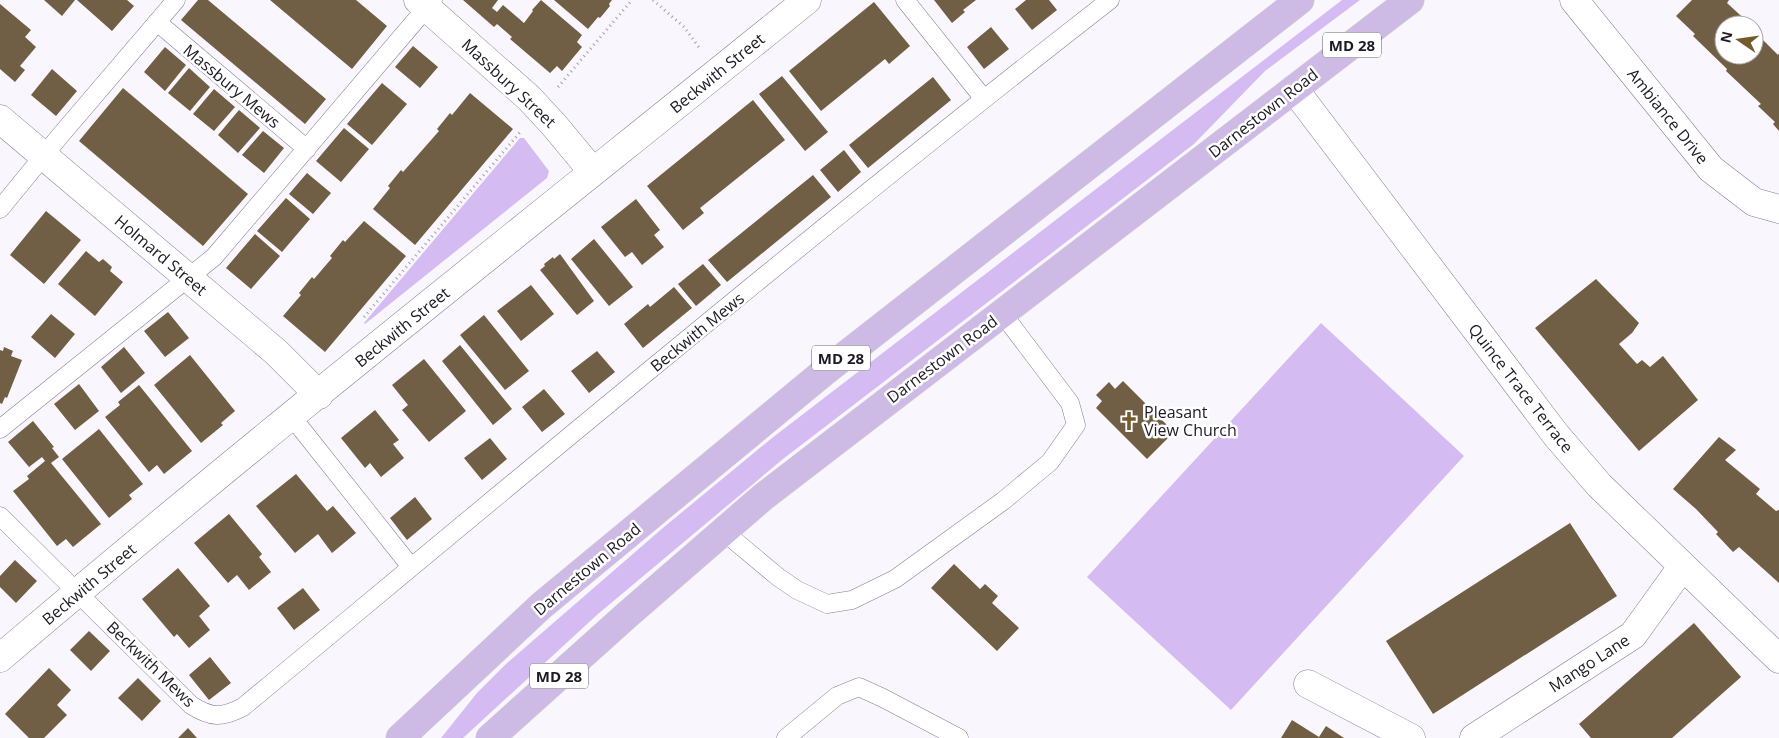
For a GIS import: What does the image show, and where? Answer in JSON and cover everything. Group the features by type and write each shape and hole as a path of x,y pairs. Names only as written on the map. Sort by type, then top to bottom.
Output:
{"main road":[{"name":"Darnestown Road","path":"400,738 541,606 824,372 1300,0"},
{"name":"Darnestown Road","path":"490,738 763,497 1410,0"}],"street":[{"name":"Beckwith Street","path":"0,658 77,592 292,416 807,0"},
{"name":"Ambiance Drive","path":"1574,0 1711,169 1754,202 1779,209"},
{"name":"Massbury Street","path":"426,3 529,98 593,172"},
{"name":"Quince Trace Terrace","path":"1294,89 1556,435 1599,485 1779,659"},
{"name":"Holmard Street","path":"0,119 276,352 319,395"},
{"name":"Mango Lane","path":"1474,738 1633,634 1682,567"},
{"path":"1308,684 1411,738"}],"lane":[{"path":"0,209 176,0"},
{"path":"906,0 984,99"},
{"name":"Beckwith Mews","path":"0,516 191,705 210,715 230,713 243,706 754,285 1110,0"},
{"path":"0,429 208,263 307,149 426,3"},
{"name":"Massbury Mews","path":"157,22 307,149"},
{"path":"723,531 796,590 827,604 852,600 895,579 1003,501 1050,462 1076,425 1070,403 1002,313"},
{"path":"292,416 411,567"},
{"path":"786,738 837,696 859,687 959,738"}],"path":[{"path":"557,88 632,0"},
{"path":"653,0 684,27 705,55"},
{"path":"363,319 522,130"}],"shaded area":[{"path":"1342,0 1360,0 1265,71 1194,144 783,459 598,614 463,738 441,738 477,693 507,663 664,527 772,438"},
{"path":"520,138 524,138 549,171 547,178 365,324 364,323"},
{"path":"1321,323 1464,456 1231,710 1087,577"}],"building":[{"path":"44,0 75,0 62,16"},
{"path":"77,0 127,0 134,6 112,31"},
{"path":"198,0 208,0 326,99 305,124 181,20"},
{"path":"270,0 356,0 387,26 352,69"},
{"path":"463,0 498,0 492,8 497,12 503,5 524,23 541,0 582,35 577,42 582,47 562,71 557,66 550,73 510,39 512,37 497,24 494,27"},
{"path":"554,0 612,0 609,4 610,6 588,29"},
{"path":"934,0 976,0 963,10 965,12 952,23"},
{"path":"1026,0 1049,0 1057,10 1032,30 1015,9"},
{"path":"1692,0 1729,0 1727,3 1740,15 1714,15 1714,56 1693,36 1695,34 1676,16"},
{"path":"874,2 910,46 889,64 885,59 821,111 789,71"},
{"path":"0,4 31,30 25,37 36,47 20,66 25,70 15,82 0,69"},
{"path":"991,27 1009,49 984,69 967,47"},
{"path":"1764,41 1778,55 1779,53 1779,131 1773,124 1775,122 1758,106 1761,104 1726,71 1727,69 1723,65 1764,65"},
{"path":"413,46 438,67 420,88 395,67"},
{"path":"165,47 186,65 165,91 144,72"},
{"path":"189,68 210,87 190,111 168,93"},
{"path":"52,69 77,91 56,116 31,95"},
{"path":"782,76 828,132 805,151 759,94"},
{"path":"933,77 951,100 868,168 849,145"},
{"path":"382,83 407,104 372,145 347,124"},
{"path":"123,88 248,194 203,246 79,141"},
{"path":"214,89 235,107 214,131 193,114"},
{"path":"470,93 513,129 415,245 373,209 390,188 388,186 401,170 403,172 439,131 437,129 450,113 452,115"},
{"path":"753,100 785,140 700,208 704,213 683,230 647,186"},
{"path":"239,110 260,128 238,153 218,135"},
{"path":"344,128 369,149 341,182 316,161"},
{"path":"263,131 284,148 264,173 242,155"},
{"path":"844,150 861,172 838,192 820,170"},
{"path":"307,173 331,193 313,214 289,194"},
{"path":"813,175 831,197 727,282 708,260"},
{"path":"286,198 310,219 282,252 257,231"},
{"path":"636,199 660,230 654,235 664,247 642,265 632,252 625,257 601,227"},
{"path":"46,211 81,240 44,284 10,255"},
{"path":"364,221 406,256 325,352 283,316 301,295 299,293 312,277 314,279 332,258 330,256 343,240 345,242"},
{"path":"255,234 280,256 251,289 226,268"},
{"path":"594,239 633,287 609,306 571,259"},
{"path":"86,251 99,262 103,259 112,267 110,271 123,282 95,316 58,284"},
{"path":"560,254 594,301 577,315 540,270 545,266 544,264"},
{"path":"703,264 721,285 696,306 678,284"},
{"path":"1596,279 1639,323 1632,333 1619,344 1637,364 1642,360 1650,367 1663,356 1698,400 1639,451 1535,328"},
{"path":"531,285 554,314 521,341 497,311"},
{"path":"674,287 692,308 643,348 624,324 648,304 650,307"},
{"path":"168,312 189,338 165,357 144,331"},
{"path":"51,314 75,334 55,358 31,337"},
{"path":"484,315 529,371 505,390 460,335"},
{"path":"460,345 512,409 493,425 442,361"},
{"path":"4,347 13,351 11,356 22,360 7,398 5,397 2,404 0,403 0,350 3,351"},
{"path":"124,347 145,373 121,393 101,367"},
{"path":"597,351 615,372 589,393 571,371"},
{"path":"190,355 235,411 221,423 223,425 201,443 154,385"},
{"path":"424,359 466,411 429,442 402,410 408,405 392,385"},
{"path":"1123,381 1174,432 1147,459 1096,408 1102,401 1096,395 1109,382 1115,389"},
{"path":"79,384 99,411 75,430 54,404"},
{"path":"139,385 192,451 164,474 157,465 149,472 105,417 120,405 118,402"},
{"path":"544,389 565,414 542,432 522,407"},
{"path":"375,410 399,440 393,444 404,458 381,477 370,463 365,468 341,438"},
{"path":"33,421 54,447 52,448 59,457 51,463 101,524 73,547 66,539 57,546 13,491 29,479 27,476 45,461 42,457 29,467 8,442"},
{"path":"99,429 143,484 129,495 132,499 109,518 62,459"},
{"path":"1719,437 1736,450 1725,460 1760,489 1756,494 1776,511 1779,510 1779,583 1739,547 1733,552 1716,534 1718,532 1673,489"},
{"path":"490,438 507,459 482,480 464,458"},
{"path":"296,474 327,511 333,506 356,533 332,553 318,534 295,553 256,506"},
{"path":"415,497 432,519 407,540 390,518"},
{"path":"229,514 262,554 259,557 271,572 249,590 237,575 228,583 194,543"},
{"path":"1570,523 1617,596 1433,714 1386,641"},
{"path":"15,560 37,581 16,603 0,587 0,576"},
{"path":"954,564 980,589 985,584 998,596 992,603 1019,628 997,651 931,588"},
{"path":"178,568 210,606 199,616 210,630 189,648 177,634 174,637 142,599"},
{"path":"303,588 320,610 294,630 277,608"},
{"path":"1694,623 1741,677 1672,738 1591,738 1579,724"},
{"path":"89,631 110,651 91,671 70,650"},
{"path":"210,657 231,683 209,700 189,675"},
{"path":"49,668 71,690 57,705 67,715 44,738 29,738 5,714"},
{"path":"138,678 161,701 142,721 118,698"},
{"path":"1292,720 1319,737 1326,726 1344,738 1281,738"},
{"path":"188,728 197,738 178,738"}],"place":[{"name":"Pleasant View Church","path":"1129,421"}]}
